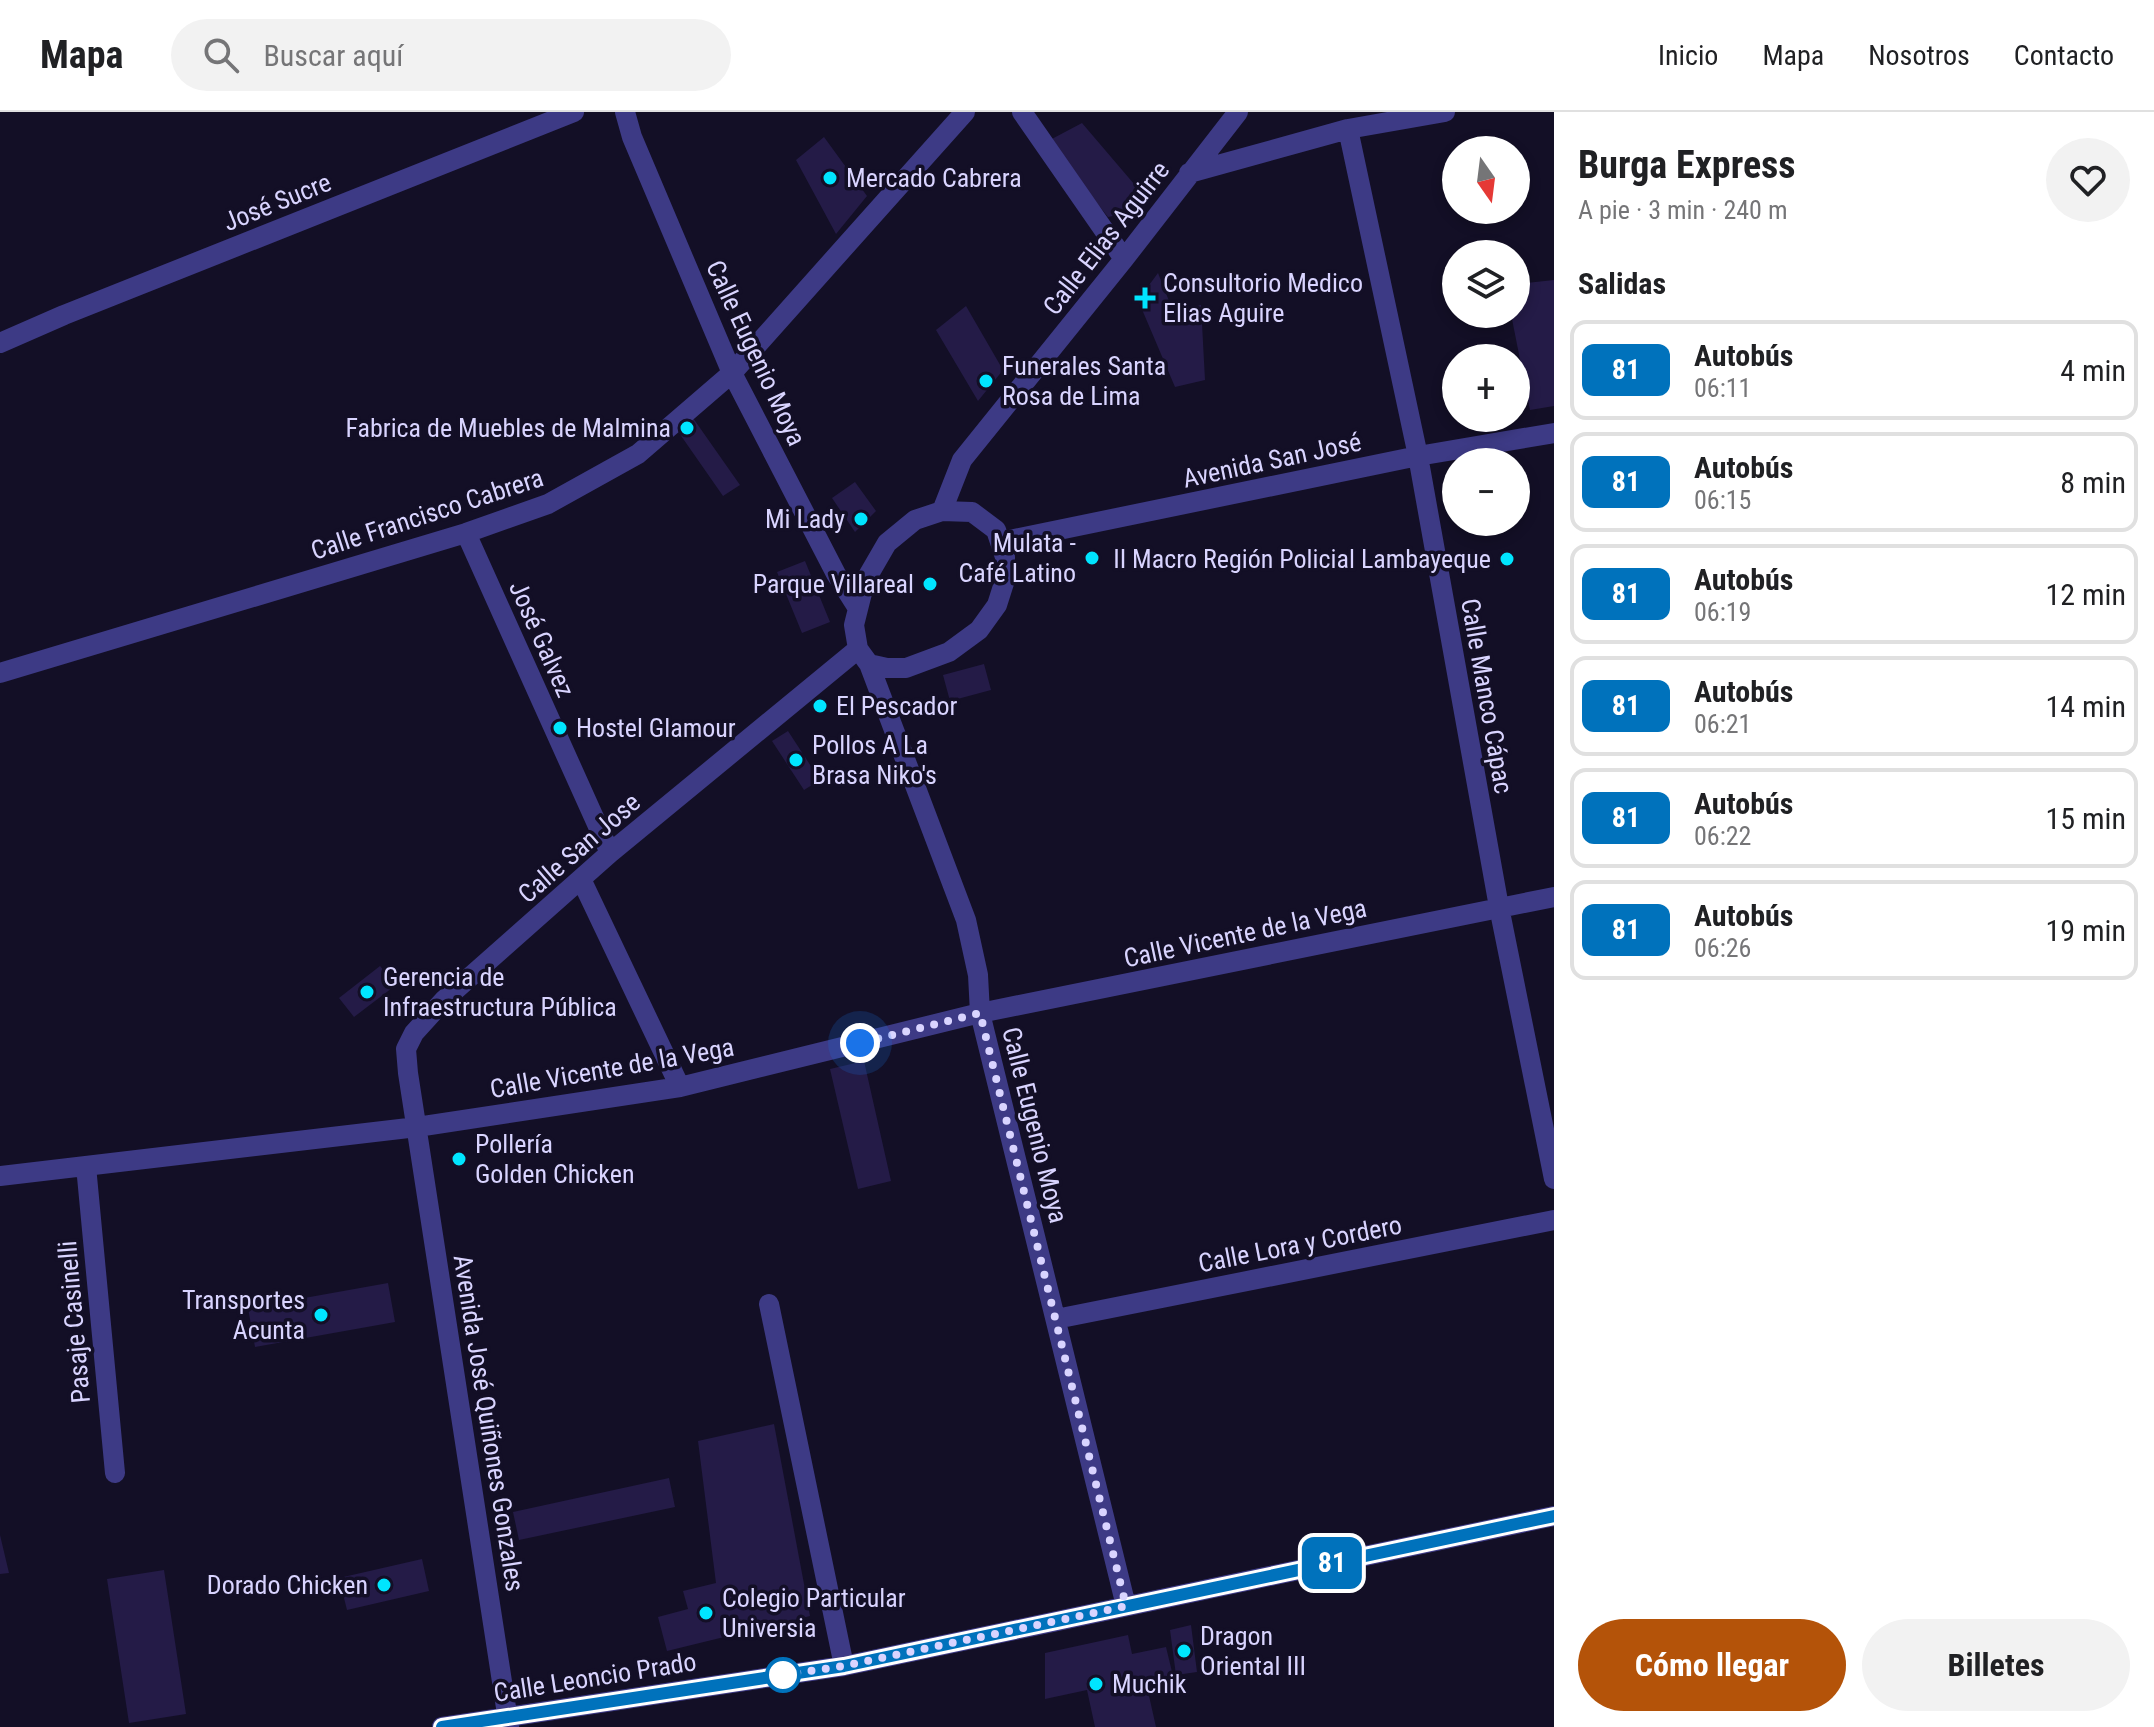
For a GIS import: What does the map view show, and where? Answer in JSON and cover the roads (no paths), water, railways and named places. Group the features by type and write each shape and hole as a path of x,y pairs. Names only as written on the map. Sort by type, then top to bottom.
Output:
{"street":[{"name":"José Sucre","path":"0,343 574,112"},
{"name":"Calle Eugenio Moya","path":"625,112 632,137 732,373 836,574 857,607"},
{"name":"Calle Francisco Cabrera","path":"0,673 466,533 548,504 638,454 732,373 965,112"},
{"path":"1022,112 1124,259"},
{"path":"1189,173 1238,112"},
{"name":"Calle Elias Aguirre","path":"942,511 962,460 1189,173 1348,129 1445,112"},
{"name":"Calle Manco Cápac","path":"1348,129 1418,456 1499,907 1554,1179"},
{"name":"Avenida San José","path":"1000,542 1418,456 1554,433"},
{"path":"942,511 972,512 996,530 1000,542 1005,557 1004,583 997,605 979,630 949,652 906,668 887,668 864,657 854,625 857,607 865,581 887,543 915,520 942,511"},
{"name":"José Galvez","path":"466,533 610,853"},
{"name":"Calle Eugenio Moya","path":"864,657 966,920 978,975 980,1013 1126,1606"},
{"name":"Calle San Jose","path":"417,1127 406,1049 414,1033 444,1000 610,853 864,657"},
{"path":"581,879 680,1087"},
{"name":"Calle Vicente de la Vega","path":"0,1176 417,1127 680,1087 980,1013 1554,897"},
{"name":"Avenida José Quiñones Gonzales","path":"417,1127 509,1721"},
{"name":"Pasaje Casinelli","path":"86,1166 115,1473"},
{"name":"Calle Lora y Cordero","path":"1056,1319 1554,1220"},
{"path":"769,1304 844,1666"},
{"name":"Calle Leoncio Prado","path":"442,1727 509,1721 844,1666 1554,1516"}],"place":[{"name":"Mercado Cabrera","path":"830,178"},
{"name":"Consultorio Medico Elias Aguire","path":"1145,298"},
{"name":"Funerales Santa Rosa de Lima","path":"986,381"},
{"name":"Fabrica de Muebles de Malmina","path":"687,428"},
{"name":"Mi Lady","path":"861,519"},
{"name":"Mulata - Café Latino","path":"1092,558"},
{"name":"II Macro Región Policial Lambayeque","path":"1507,559"},
{"name":"Parque Villareal","path":"930,584"},
{"name":"El Pescador","path":"820,706"},
{"name":"Hostel Glamour","path":"560,728"},
{"name":"Pollos A La Brasa Niko's","path":"796,760"},
{"name":"Gerencia de Infraestructura Pública","path":"367,992"},
{"name":"Pollería Golden Chicken","path":"459,1159"},
{"name":"Transportes Acunta","path":"321,1315"},
{"name":"Dorado Chicken","path":"384,1585"},
{"name":"Colegio Particular Universia","path":"706,1613"},
{"name":"Dragon Oriental III","path":"1184,1651"},
{"name":"Muchik","path":"1096,1684"}]}
